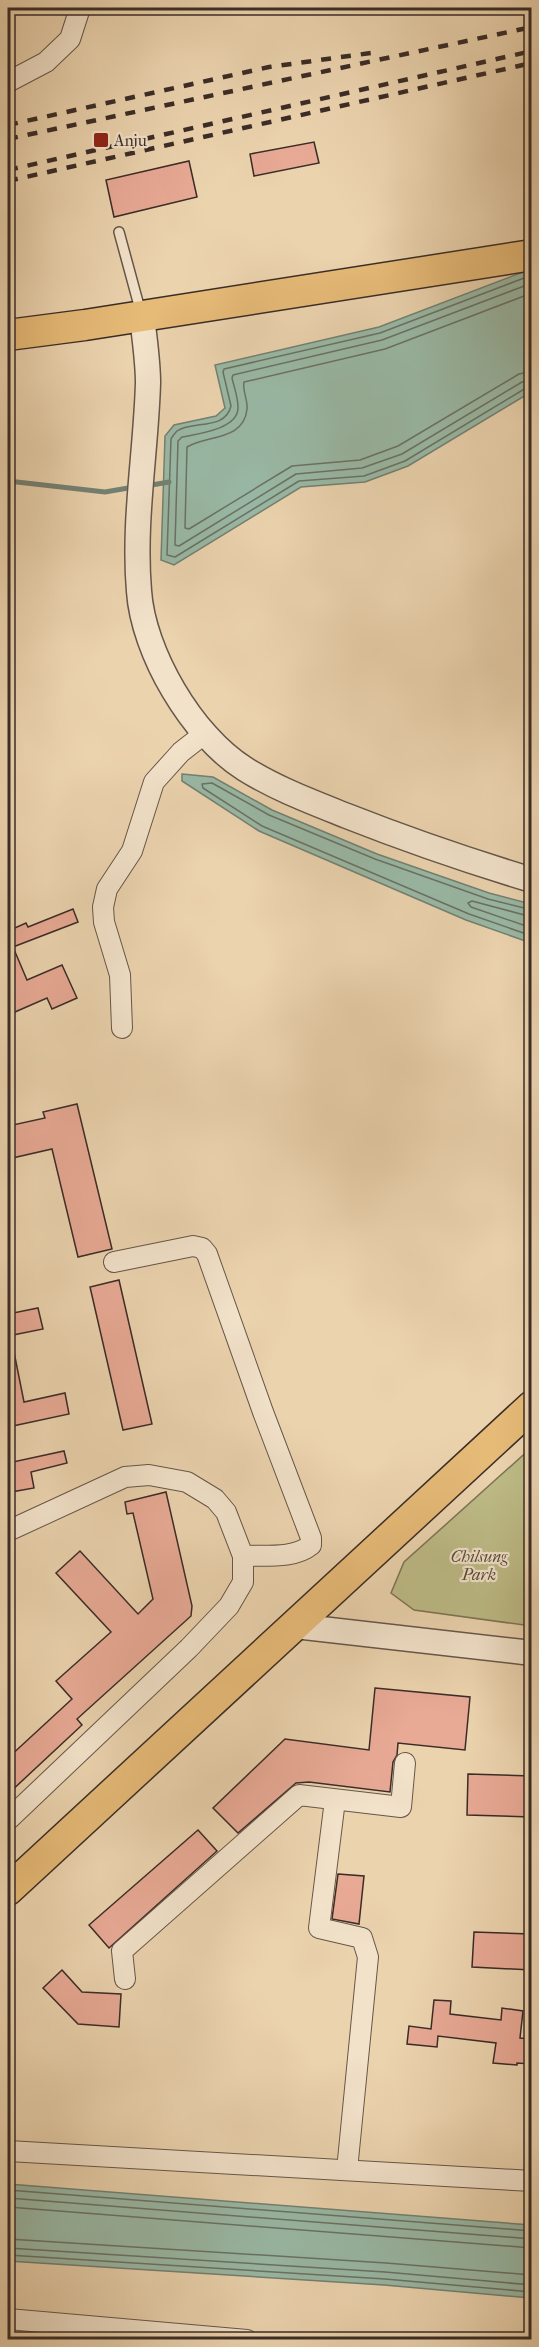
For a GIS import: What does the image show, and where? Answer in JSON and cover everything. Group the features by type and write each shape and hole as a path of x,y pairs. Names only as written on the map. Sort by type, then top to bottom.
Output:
{"main road":[{"path":"8,335 86,325 531,255"},
{"path":"8,1890 531,1406"}],"street":[{"path":"8,82 46,62 70,39 80,8"},
{"path":"142,315 148,381 137,537 139,593 143,617 161,668 204,734 243,768 286,792 440,852 531,880"},
{"path":"122,1028 120,975 104,922 102,907 107,889 132,851 154,782 181,752 204,734"},
{"path":"114,1262 194,1246 202,1248 207,1254 311,1538 311,1545 294,1553 243,1556"},
{"path":"8,1531 125,1477 149,1475 187,1482 214,1498 226,1512 243,1556 243,1582 229,1606 189,1648 8,1820"},
{"path":"295,1626 531,1653"},
{"path":"125,1979 122,1951 299,1795 401,1807 405,1763"},
{"path":"335,1800 319,1928 362,1938 368,1957 347,2170"},
{"path":"8,2151 531,2181"},
{"path":"8,2319 247,2340"}],"lane":[{"path":"119,232 142,315"}],"green space":[{"name":"Chilsung Park","path":"531,1448 531,1626 414,1610 391,1593 404,1562"}],"water":[{"path":"531,269 531,392 408,466 365,482 301,487 174,565 161,560 165,436 174,425 216,416 225,408 215,365 379,327"},
{"path":"182,774 213,777 272,810 377,854 489,893 531,904 531,943 466,920 259,831 182,781"},
{"path":"8,2184 531,2225 531,2298 384,2285 8,2261"}],"building":[{"path":"314,142 319,163 254,176 250,154"},
{"path":"189,161 197,197 114,217 106,180"},
{"path":"73,909 78,922 13,947 27,980 62,965 77,998 52,1009 47,998 8,1015 8,931 26,923 28,927"},
{"path":"77,1104 112,1249 78,1257 52,1149 8,1159 8,1126 45,1118 43,1112"},
{"path":"119,1280 152,1424 123,1430 90,1287"},
{"path":"38,1308 43,1329 8,1336 8,1314"},
{"path":"14,1352 24,1402 65,1393 69,1414 8,1427 8,1353"},
{"path":"64,1451 67,1463 31,1472 34,1488 11,1492 8,1463"},
{"path":"166,1492 192,1606 191,1616 77,1719 82,1725 8,1794 8,1758 72,1699 56,1681 111,1632 56,1573 80,1551 138,1614 153,1599 133,1513 127,1514 125,1502"},
{"path":"375,1688 470,1697 465,1750 398,1743 397,1755 393,1762 390,1792 309,1782 296,1783 238,1833 213,1808 285,1739 369,1750"},
{"path":"468,1774 531,1776 531,1817 467,1815"},
{"path":"198,1830 217,1851 109,1948 89,1925"},
{"path":"338,1874 364,1876 359,1924 332,1919"},
{"path":"474,1932 531,1934 531,1970 472,1967"},
{"path":"62,1970 82,1992 121,1994 119,2027 78,2024 43,1988"},
{"path":"434,2000 451,2001 450,2014 501,2020 502,2008 523,2011 520,2038 531,2039 531,2064 493,2063 496,2043 438,2036 437,2047 407,2044 409,2026 431,2029"}],"waterway":[{"path":"8,481 105,492 134,487"},
{"path":"146,486 169,482"}],"railway":[{"path":"8,139 532,27"},
{"path":"8,170 532,51"},
{"path":"8,125 269,67 378,52"},
{"path":"8,181 532,63"}],"place":[{"name":"Anju","path":"101,140"}]}
